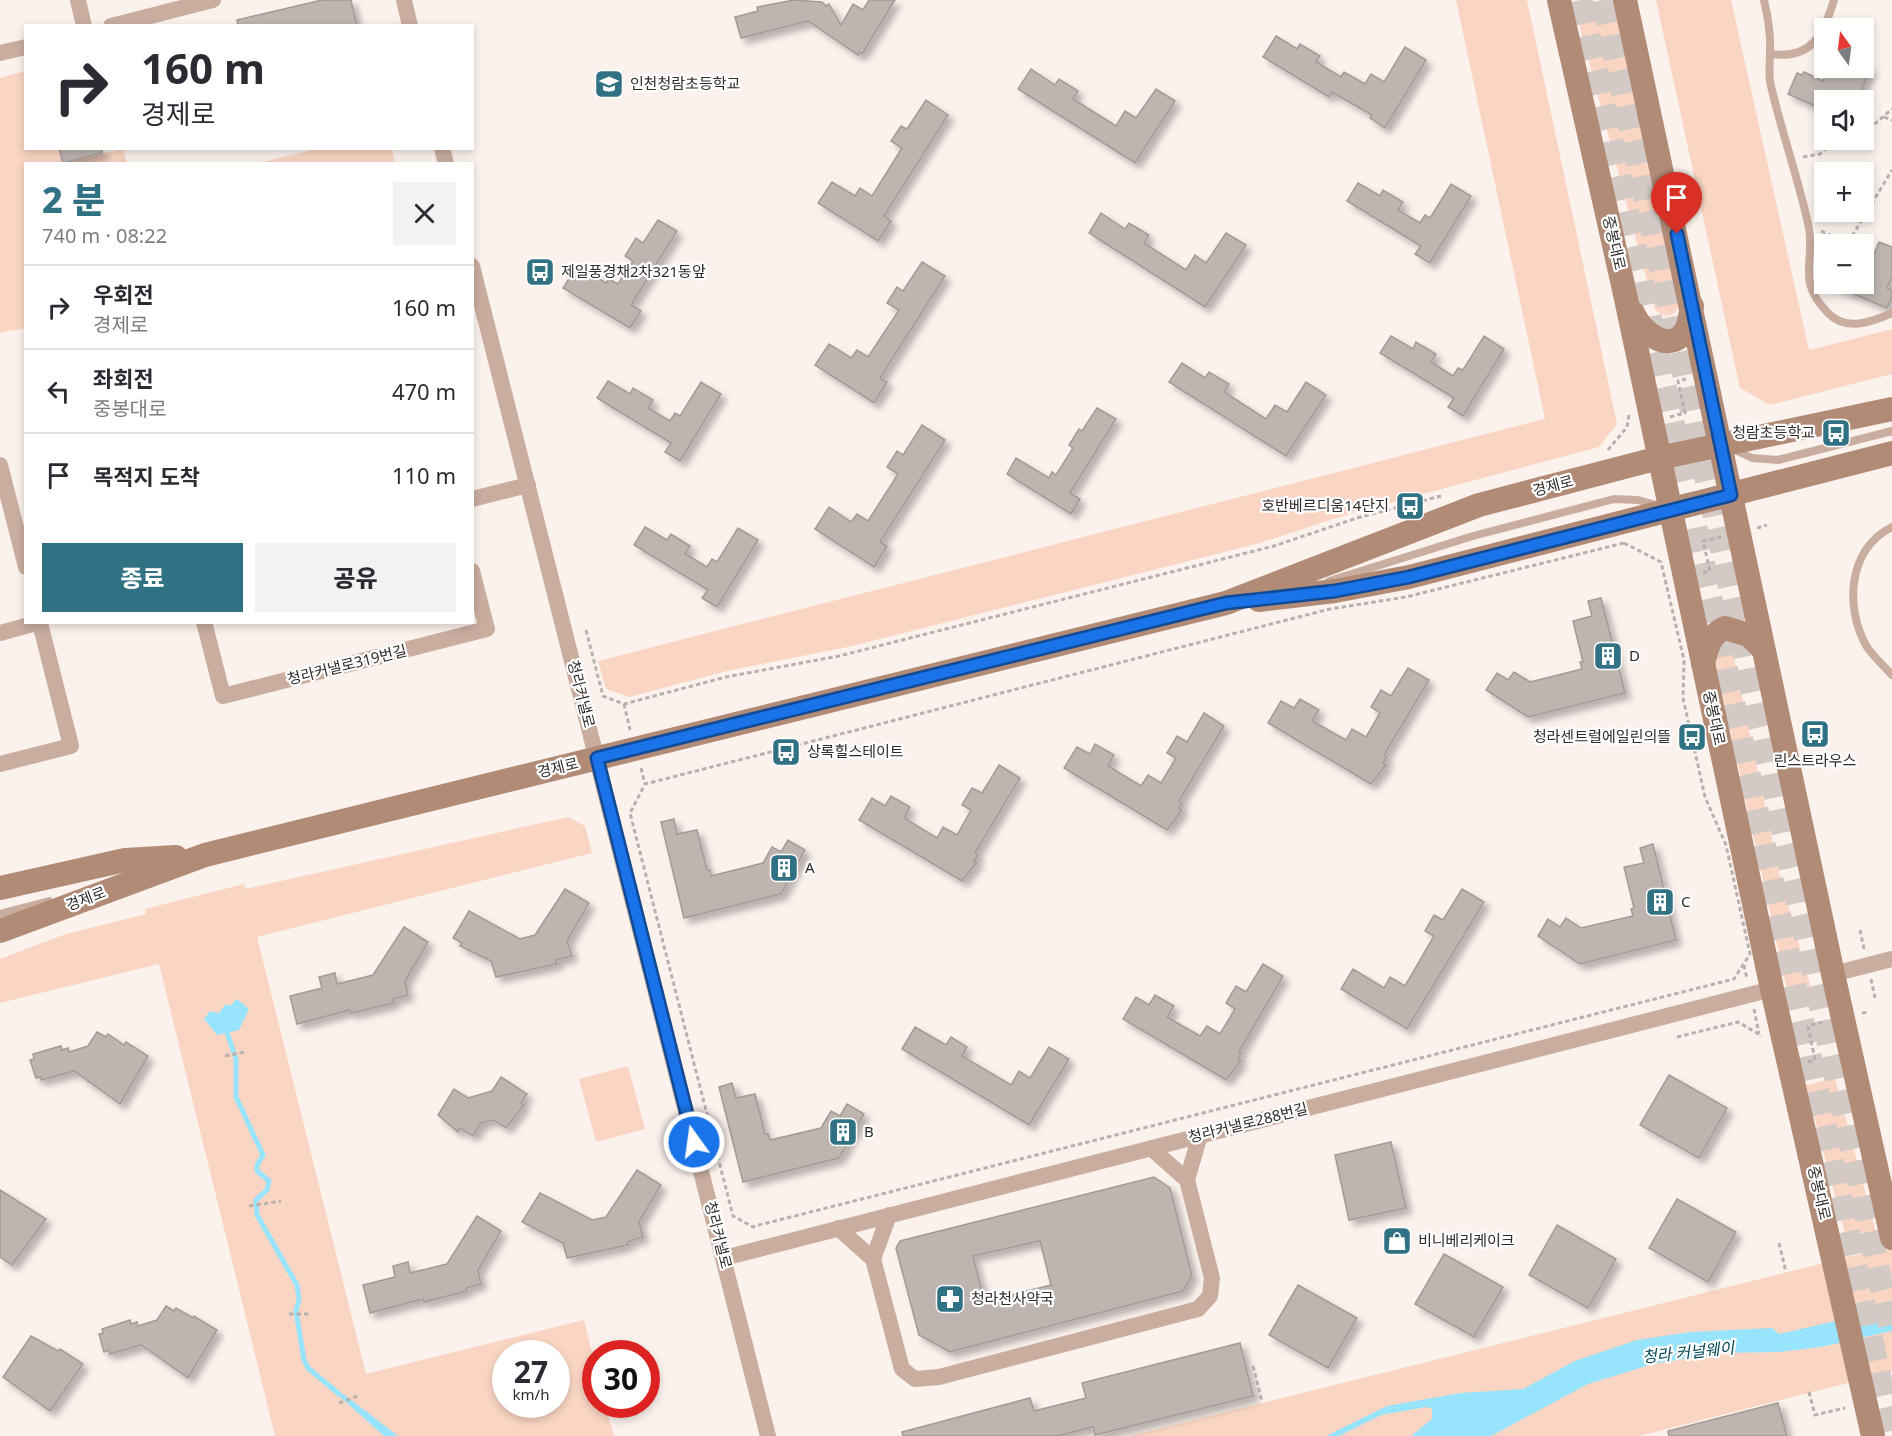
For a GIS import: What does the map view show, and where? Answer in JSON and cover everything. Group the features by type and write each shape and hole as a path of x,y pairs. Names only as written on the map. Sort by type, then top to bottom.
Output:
{"main road":[{"name":"중봉대로","path":"1559,0 1625,294 1772,989 1873,1436"},
{"path":"1625,0 1692,305 1762,649 1892,1237"},
{"path":"1625,294 1641,328 1651,337 1665,341 1676,338 1686,330 1692,305"},
{"name":"경제로","path":"0,931 205,855 1226,603 1479,505 1659,458 1892,409"},
{"name":"경제로","path":"1226,603 1335,591 1409,577 1892,453"},
{"path":"1703,665 1707,646 1715,632 1725,628 1749,635 1762,649"},
{"name":"경제로","path":"0,888 125,860 205,855"}],"street":[{"path":"78,0 84,24"},
{"path":"119,24 213,0"},
{"path":"404,0 410,24"},
{"path":"0,53 24,47"},
{"name":"청라커낼로","path":"474,274 768,1436"},
{"path":"0,465 3,487 24,560"},
{"path":"474,498 528,485"},
{"name":"청라커낼로319번길","path":"205,624 223,696 487,629 474,579"},
{"path":"0,633 36,624"},
{"path":"0,764 71,746 40,624"},
{"path":"1833,974 1892,959"},
{"name":"청라커낼로288번길","path":"724,1258 1772,989"},
{"path":"838,1228 873,1259 902,1369 915,1379 926,1380 950,1374 1198,1309 1210,1296 1212,1278 1187,1180 1200,1136"},
{"path":"1151,1148 1187,1180"},
{"path":"873,1259 889,1215"}],"lane":[{"path":"1764,0 1770,54 1770,83 1808,225 1809,281 1814,294 1830,315 1856,325 1892,313"},
{"path":"1770,54 1783,55 1799,52 1812,45 1821,36 1834,0"},
{"path":"1721,444 1752,458 1778,460 1892,431"},
{"path":"1892,527 1865,550 1854,572 1853,588 1863,637 1868,647 1892,675"},
{"path":"0,914 148,876"}],"path":[{"path":"1874,125 1892,109"},
{"path":"1884,117 1892,120"},
{"path":"1790,157 1820,154 1824,150"},
{"path":"1808,225 1848,243 1892,170"},
{"path":"1671,417 1685,413 1678,381 1696,376"},
{"path":"1604,455 1627,427 1629,414"},
{"path":"586,630 603,696 624,704 726,677 839,656 1137,581 1274,546 1357,518 1446,495"},
{"path":"1698,574 1710,571 1703,541 1716,538"},
{"path":"1624,543 1661,562 1666,581 1684,660 1683,699 1705,797 1726,845 1750,954 1734,979 753,1227 733,1216 630,813 645,784 1330,609 1406,597 1624,543"},
{"path":"1677,1037 1738,1022 1764,1036"},
{"path":"1802,1063 1815,1060 1808,1026 1820,1023"},
{"path":"225,1056 244,1052"},
{"path":"249,1206 281,1202"},
{"path":"1779,1243 1786,1272"},
{"path":"289,1314 310,1314"},
{"path":"1253,1366 1262,1402"},
{"path":"1809,1392 1815,1415 1845,1407"},
{"path":"340,1402 360,1395"}],"shaded area":[{"path":"1456,0 1527,0 1617,424 1599,447 1352,513 1260,543 848,647 727,671 629,697 606,689 598,661 1545,419"},
{"path":"1614,0 1679,305 1674,314 1666,316 1656,311 1652,300 1575,9"},
{"path":"1656,0 1731,0 1809,350 1892,329 1892,374 1770,405 1740,388"},
{"path":"24,71 24,150 59,150 63,162 24,162 24,328 0,333 0,78"},
{"path":"119,150 123,150 127,162 67,162"},
{"path":"313,150 392,150 395,162 262,162"},
{"path":"1722,644 1732,649 1779,872 1814,999 1790,1004 1714,655"},
{"path":"568,817 585,826 592,853 257,937 366,1374 492,1343 492,1418 570,1418 570,1340 503,1340 584,1320 589,1340 582,1340 582,1418 609,1418 614,1436 275,1436 159,964 0,1003 0,959 66,934 146,914 145,909 244,884 245,889"},
{"path":"628,1066 645,1129 596,1142 579,1079"},
{"path":"1835,1078 1878,1240 1859,1231 1849,1250 1806,1085"},
{"path":"1892,1246 1892,1372 1639,1436 1129,1436"}],"water":[{"path":"237,999 249,1009 239,1030 217,1035 204,1019 210,1011 219,1013 225,1005 231,1005"},
{"name":"청라 커널웨이","path":"1892,1308 1892,1331 1821,1347 1779,1352 1720,1353 1653,1364 1588,1384 1491,1436 1411,1436 1432,1419 1432,1409 1427,1407 1381,1415 1339,1436 1326,1436 1387,1406 1460,1393 1523,1389 1575,1361 1637,1340 1690,1332 1772,1328 1779,1334"},
{"path":"340,1393 398,1436 384,1436 340,1397"}],"building":[{"path":"322,0 351,0 357,24 238,24 237,20"},
{"path":"794,0 822,2 826,6 829,4 841,25 853,4 863,10 869,0 895,0 862,54 859,52 858,55 808,21 741,38 735,17 758,11 757,7"},
{"path":"1276,36 1297,49 1300,44 1320,56 1316,62 1341,77 1344,72 1365,84 1371,74 1384,82 1405,47 1426,60 1385,128 1370,118 1372,115 1332,92 1329,97 1263,57"},
{"path":"1031,69 1055,85 1059,79 1078,91 1073,99 1116,126 1125,111 1136,118 1156,89 1175,101 1135,163 1018,89"},
{"path":"1804,72 1823,81 1824,78 1867,78 1861,90 1814,90 1814,106 1788,94 1797,73 1802,75"},
{"path":"926,100 948,115 884,216 891,221 878,241 818,203 832,182 855,196 860,188 872,196 902,148 891,141 901,126 907,129"},
{"path":"60,150 102,150 102,153 63,162"},
{"path":"1358,183 1380,196 1383,190 1403,202 1398,210 1420,223 1425,215 1430,218 1451,184 1471,196 1430,263 1415,254 1421,246 1347,201"},
{"path":"1101,213 1125,229 1129,223 1149,235 1144,243 1186,270 1195,255 1206,263 1226,233 1246,245 1205,307 1089,233"},
{"path":"658,220 677,231 631,305 641,311 630,328 563,288 577,266 606,283 609,279 618,284 633,261 625,256 636,238 643,243"},
{"path":"1879,242 1892,247 1892,277 1887,288 1892,290 1892,297 1887,308 1854,294 1874,294 1874,254"},
{"path":"922,262 945,276 880,378 887,382 874,403 815,365 829,344 851,358 857,350 868,357 899,310 887,303 897,287 903,291"},
{"path":"1391,336 1413,349 1416,342 1436,354 1431,362 1453,376 1458,368 1463,370 1484,336 1504,349 1463,416 1448,407 1454,398 1380,353"},
{"path":"1182,363 1205,378 1209,372 1229,384 1224,392 1266,419 1275,405 1287,412 1306,382 1326,395 1286,456 1169,382"},
{"path":"608,381 630,394 633,388 653,400 648,408 670,421 675,413 680,416 701,382 721,394 680,461 665,452 671,443 597,398"},
{"path":"1097,408 1116,419 1070,493 1080,499 1071,514 1007,474 1016,458 1049,478 1052,472 1056,475 1073,448 1069,445 1079,429 1082,431"},
{"path":"922,425 945,440 880,542 887,546 874,567 815,529 829,507 851,522 857,514 868,521 898,474 887,467 897,451 903,455"},
{"path":"645,527 667,540 671,534 690,546 685,554 707,567 712,559 717,562 738,528 758,540 717,607 702,598 708,590 634,545"},
{"name":"D","path":"1601,598 1625,693 1528,717 1486,690 1497,673 1508,680 1514,672 1530,682 1582,669 1580,662 1583,662 1573,621 1592,616 1588,601"},
{"path":"1408,668 1429,680 1384,755 1387,757 1383,763 1386,765 1371,784 1268,723 1281,701 1294,708 1300,699 1319,710 1312,721 1346,740 1352,729 1366,737 1380,713 1371,707 1381,690 1391,696"},
{"path":"1204,713 1224,726 1179,801 1182,803 1179,809 1182,810 1167,830 1064,768 1077,747 1090,754 1095,744 1114,755 1108,766 1141,786 1148,775 1161,783 1176,758 1167,753 1177,736 1187,742"},
{"path":"999,765 1020,778 975,853 978,855 974,861 977,862 962,881 859,820 872,798 885,806 891,796 910,807 904,818 937,838 943,827 957,835 971,810 962,805 972,788 982,793"},
{"name":"A","path":"674,819 677,834 697,830 707,870 710,870 711,876 763,863 772,847 781,852 788,840 805,850 781,894 684,918 661,822"},
{"name":"C","path":"1653,844 1676,940 1580,964 1538,936 1548,919 1560,927 1566,918 1581,928 1633,916 1631,909 1634,908 1624,867 1644,863 1640,848"},
{"path":"565,889 589,903 567,941 572,956 556,960 557,964 496,977 491,961 460,946 462,943 453,938 469,911 520,939 535,935"},
{"path":"1462,889 1484,902 1407,1029 1341,989 1353,969 1384,988 1390,977 1405,986 1434,936 1425,931 1434,915 1443,920"},
{"path":"404,927 428,942 405,981 408,995 393,999 394,1003 351,1013 350,1010 297,1024 290,996 322,988 319,977 335,973 337,984 373,975"},
{"path":"1263,964 1283,976 1239,1052 1241,1053 1238,1059 1241,1061 1226,1080 1123,1019 1136,997 1149,1005 1155,995 1174,1006 1167,1017 1200,1036 1207,1026 1220,1034 1235,1009 1226,1003 1236,986 1246,992"},
{"path":"915,1027 946,1045 951,1037 967,1047 962,1056 1011,1085 1019,1071 1030,1078 1049,1047 1069,1059 1029,1125 902,1049"},
{"path":"97,1032 106,1037 108,1034 124,1045 126,1042 148,1056 120,1104 74,1071 41,1080 40,1077 36,1078 30,1060 34,1059 33,1054 61,1046 62,1050 68,1048 69,1052 88,1046"},
{"path":"1669,1075 1727,1108 1699,1158 1640,1125"},
{"path":"501,1077 527,1094 521,1103 524,1105 506,1128 494,1120 481,1123 473,1136 460,1128 458,1132 438,1115 454,1089 468,1098 492,1091"},
{"name":"B","path":"732,1083 736,1098 755,1094 765,1134 768,1134 770,1140 821,1128 831,1111 840,1116 847,1104 864,1114 839,1158 743,1182 719,1087"},
{"path":"1391,1142 1406,1208 1349,1220 1335,1155"},
{"path":"637,1170 661,1185 639,1222 643,1237 627,1242 628,1245 567,1258 563,1243 522,1222 540,1193 592,1220 606,1217"},
{"path":"1154,1177 1170,1188 1192,1276 1183,1291 950,1352 919,1335 896,1248 900,1241","holes":["1040,1241 1051,1285 999,1298 981,1288 973,1256"]},
{"path":"0,1190 46,1219 12,1265 0,1257"},
{"path":"1677,1199 1736,1232 1708,1282 1649,1248"},
{"path":"477,1216 501,1231 478,1270 481,1284 466,1288 467,1291 424,1302 423,1299 370,1313 363,1285 395,1277 393,1266 408,1262 410,1273 447,1264"},
{"path":"1557,1225 1616,1259 1588,1308 1529,1275"},
{"path":"1444,1254 1503,1287 1474,1337 1415,1304"},
{"path":"1298,1285 1357,1318 1328,1368 1269,1335"},
{"path":"166,1306 174,1311 176,1308 193,1318 194,1316 217,1330 188,1378 141,1345 110,1354 109,1350 104,1352 99,1334 103,1333 102,1329 130,1320 131,1324 137,1322 138,1326 157,1320"},
{"path":"31,1336 58,1351 60,1349 83,1364 50,1411 3,1377"},
{"path":"1240,1343 1253,1396 1095,1435 1093,1427 1057,1436 903,1436 902,1432 1030,1398 1034,1411 1086,1398 1082,1383"},
{"path":"1778,1403 1787,1436 1669,1436 1668,1431"}],"waterway":[{"path":"227,1032 236,1059 236,1097 263,1155 257,1165 257,1171 269,1181 267,1190 256,1200 257,1215 297,1285 299,1299 296,1311 304,1360 308,1368 339,1394"}],"tunnel":[{"path":"1581,0 1892,1436"},
{"path":"1603,0 1892,1335"}],"place":[{"name":"인천청람초등학교","path":"609,84"},
{"name":"제일풍경채2차321동앞","path":"540,272"},
{"name":"청람초등학교","path":"1836,433"},
{"name":"호반베르디움14단지","path":"1410,506"},
{"name":"D","path":"1608,656"},
{"name":"린스트라우스","path":"1815,734"},
{"name":"청라센트럴에일린의뜰","path":"1692,737"},
{"name":"상록힐스테이트","path":"786,752"},
{"name":"A","path":"784,868"},
{"name":"C","path":"1660,902"},
{"name":"B","path":"843,1132"},
{"name":"비니베리케이크","path":"1397,1241"},
{"name":"청라천사약국","path":"950,1299"}],"route":[{"path":"694,1142 597,758 1226,603 1335,591 1409,577 1731,495 1677,234"}]}
